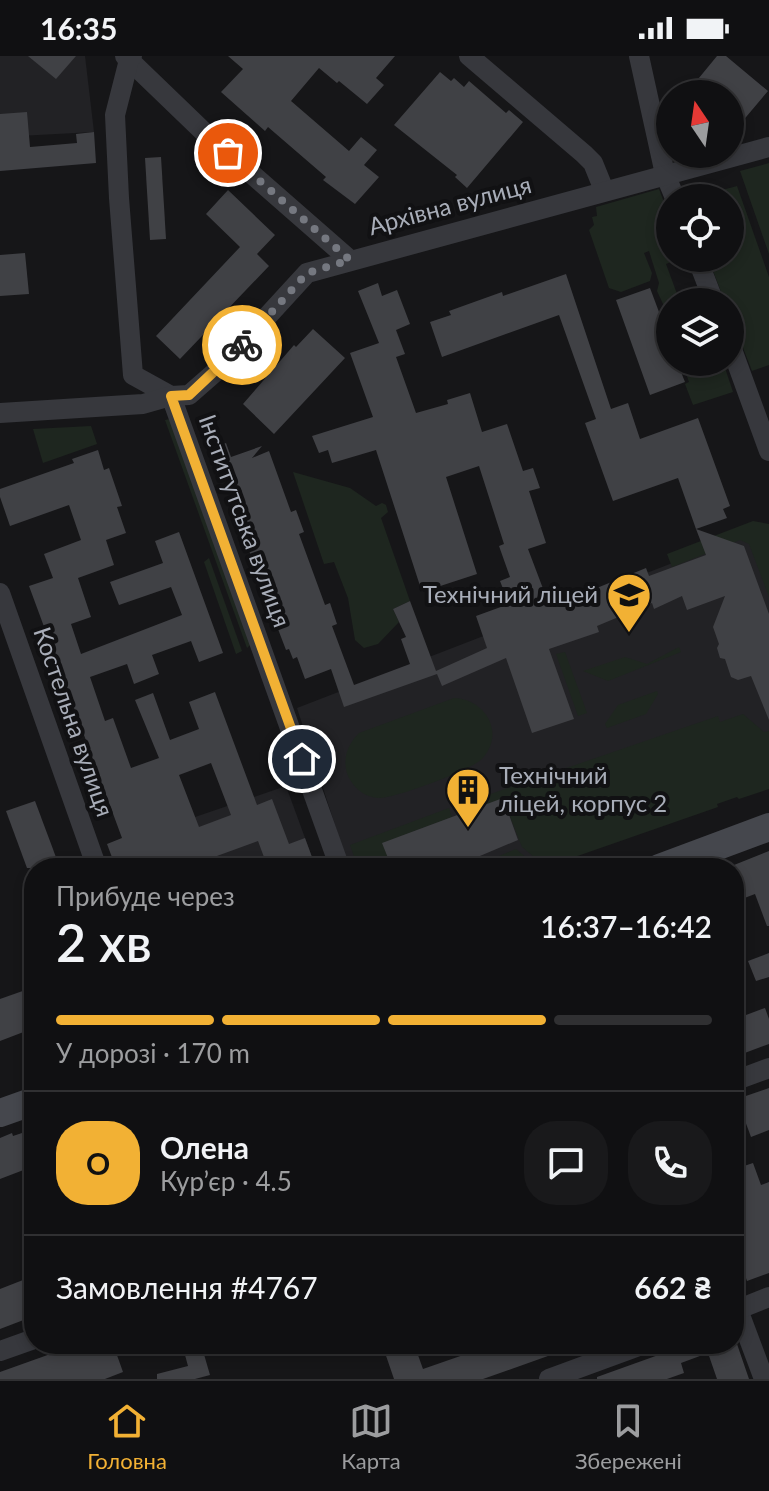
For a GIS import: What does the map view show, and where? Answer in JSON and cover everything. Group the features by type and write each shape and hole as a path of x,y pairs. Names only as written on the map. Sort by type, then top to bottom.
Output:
{"main road":[{"path":"686,858 769,827"},
{"path":"0,1113 24,1105"}],"street":[{"path":"469,56 584,154 593,163 604,190"},
{"path":"639,56 669,184"},
{"path":"128,57 207,135 350,260"},
{"name":"Інститутська вулиця","path":"128,57 115,115 133,375 171,396 336,858"},
{"name":"Архівна вулиця","path":"0,413 143,404 171,396 189,395 211,376 307,273 769,147"},
{"path":"742,376 769,451"},
{"name":"Костельна вулиця","path":"0,593 93,858"},
{"path":"744,1077 769,1068"},
{"path":"744,1304 769,1297"},
{"path":"744,1329 764,1379"},
{"path":"0,1351 24,1343"},
{"path":"549,1379 617,1354"}],"shaded area":[{"path":"0,56 85,56 94,132 0,137"},
{"path":"769,163 769,254 740,171"},
{"path":"656,190 656,272 669,272 675,288 658,288 649,251 644,253 652,273 650,281 621,292 609,288 589,230 594,225 592,217 597,216 596,207"},
{"path":"744,206 769,277 769,365 752,371 744,350 744,288 720,288 713,272 744,272"},
{"path":"687,376 728,376 733,392 693,405 685,384 689,382"},
{"path":"170,419 252,643 247,648 165,420"},
{"path":"91,426 97,444 43,463 33,429"},
{"path":"293,472 350,488 376,506 386,505 388,512 381,518 410,601 393,609 399,622 378,644 364,648 355,640 348,598 334,562 324,564"},
{"path":"753,521 769,524 769,597 749,544 740,540 672,567 667,554"},
{"name":"Технічний ліцей","path":"758,530 769,560 769,777 547,858 346,858 297,708"},
{"path":"209,558 242,651 236,654 204,562"},
{"path":"679,647 681,652 608,681 583,671 625,657 647,664"},
{"path":"565,652 587,713 578,716 556,654"},
{"path":"657,691 646,714 607,728 605,724 618,705"},
{"path":"454,698 475,704 489,719 492,739 482,759 448,776 387,797 369,796 354,786 345,759 348,748 359,733"},
{"path":"743,714 764,732 769,731 769,789 739,799 737,797 717,804 718,807 572,858 535,858 522,847 503,799 483,806 479,798 718,716 720,722"},
{"path":"286,786 312,858 147,858 195,817"},
{"path":"449,808 452,817 383,843 388,858 355,858 350,845"},
{"path":"516,849 527,858 494,858"}],"building":[{"path":"28,56 76,56 56,79"},
{"path":"228,56 395,56 376,78 384,85 367,104 319,68 291,101 349,151 361,137 377,150 364,165 379,177 355,204 323,180 326,177 268,127 265,131 221,92 243,69"},
{"path":"717,56 726,56 768,91 744,119 744,80 697,80"},
{"path":"440,72 464,87 469,81 506,113 509,110 523,122 467,188 455,177 457,175 394,125"},
{"path":"27,112 30,147 77,143 76,134 94,132 96,163 0,171 0,114"},
{"path":"161,157 166,239 150,240 145,158"},
{"path":"228,190 275,235 257,254 269,266 180,359 156,336 240,247 206,214"},
{"path":"25,253 29,294 0,296 0,255"},
{"path":"566,274 611,409 628,403 640,439 698,418 730,506 723,509 727,518 696,529 678,478 613,501 585,423 596,419 559,315 442,357 430,322 451,315 449,311 502,292 503,296"},
{"path":"378,283 382,296 397,290 410,324 396,330 405,354 396,357 416,413 448,404 447,400 470,393 482,432 507,424 523,471 533,468 540,488 529,491 546,543 528,549 550,607 646,568 649,576 706,555 696,529 744,546 769,614 769,720 751,676 738,680 731,677 725,659 720,658 713,627 725,596 687,610 682,596 654,609 652,603 597,626 599,632 549,649 574,719 532,733 506,658 442,686 437,674 344,707 331,669 305,679 297,657 293,659 289,649 286,650 273,616 278,615 273,603 277,601 263,564 259,565 256,557 252,559 240,525 244,523 240,512 244,511 228,469 220,472 212,448 226,443 231,457 262,446 252,458 269,451 291,512 296,510 304,532 299,534 325,605 330,603 337,624 332,626 354,685 410,664 401,639 406,637 393,609 410,601 436,671 487,648 476,616 509,604 500,581 510,577 499,546 504,544 479,466 446,477 477,574 422,592 376,450 332,463 328,450 319,453 312,436 373,417 350,353 379,343 358,291"},
{"path":"650,288 656,304 656,376 683,376 685,382 650,395 616,300"},
{"path":"313,329 345,358 274,434 243,404 294,345 296,347"},
{"path":"98,450 104,470 109,468 122,506 117,507 126,533 106,540 114,565 78,578 91,617 71,624 81,654 182,615 171,587 119,605 110,582 163,563 155,541 179,532 223,653 199,662 191,641 152,655 159,674 134,684 127,664 90,677 105,721 113,718 131,768 159,758 135,700 153,693 170,740 199,729 189,702 215,692 257,805 272,799 289,844 305,838 312,858 264,858 258,841 211,858 112,858 107,844 122,838 29,586 53,578 44,554 81,540 69,505 10,526 0,497 0,489 74,463 72,459","holes":["211,763 231,815 199,827 179,775"]},
{"name":"Технічний ліцей, корпус 2","path":"503,798 518,840 475,858 388,858 382,843"},
{"path":"35,801 56,858 24,860 6,811"},
{"path":"769,851 769,926 755,894 744,898 744,861"},
{"path":"769,953 769,977 756,981 748,961"},
{"path":"24,991 24,1032 0,1041 0,999"},
{"path":"765,1008 769,1019 769,1044 744,1053 744,1016"},
{"path":"769,1088 769,1130 751,1137 744,1118 744,1097"},
{"path":"24,1132 24,1170 0,1179 0,1138 12,1133 13,1136"},
{"path":"753,1163 761,1185 769,1182 769,1273 747,1281 744,1272 744,1166"},
{"path":"23,1280 24,1283 24,1320 0,1329 0,1289"},
{"path":"50,1354 117,1354 123,1372 105,1379 0,1379 0,1372"},
{"path":"185,1354 204,1354 210,1375 195,1379 157,1379 157,1374 188,1366"},
{"path":"385,1354 418,1354 423,1369 466,1354 553,1354 483,1379 394,1379"},
{"path":"661,1354 705,1354 681,1363 684,1373 667,1379 597,1377"},
{"path":"708,1354 740,1354 749,1379 717,1379"}],"way so far":[{"path":"228,153 350,260 307,273 242,345"}],"place":[{"name":"Технічний ліцей","path":"629,634"},
{"name":"Технічний ліцей, корпус 2","path":"468,829"}],"route":[{"path":"242,345 189,395 171,396 302,759"}]}
